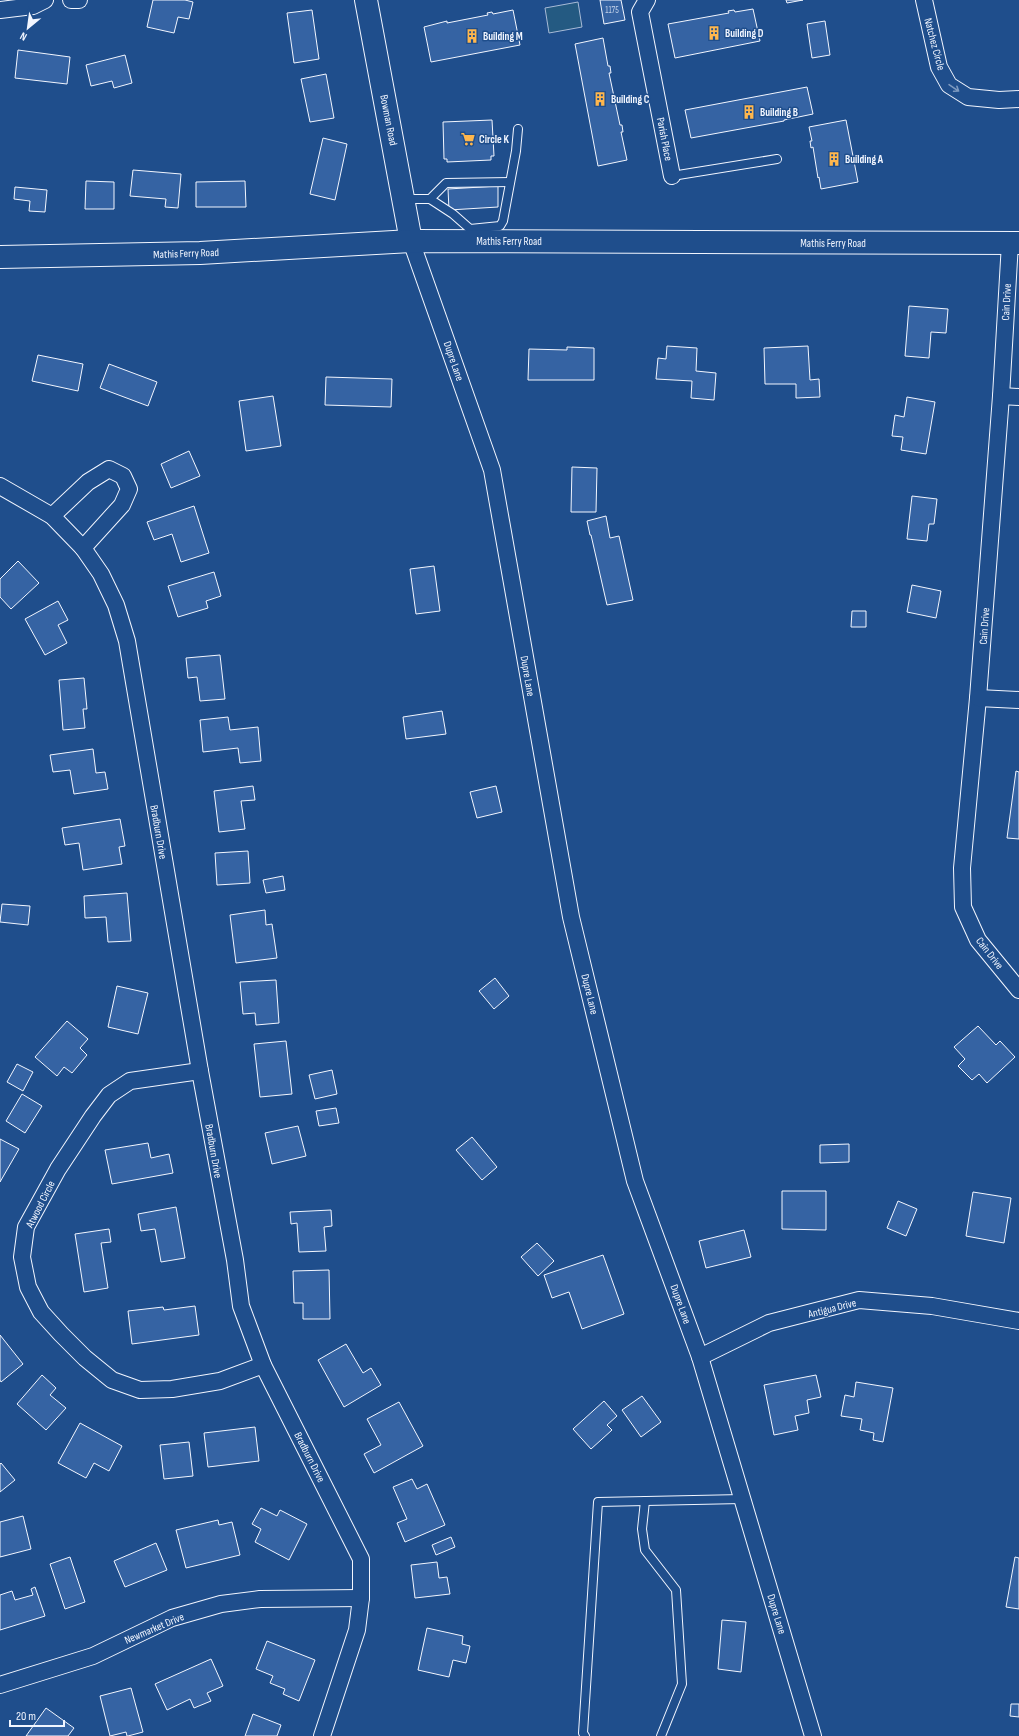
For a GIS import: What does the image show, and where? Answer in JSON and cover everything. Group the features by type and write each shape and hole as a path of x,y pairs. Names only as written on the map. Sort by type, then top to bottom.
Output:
{"main road":[{"name":"Bowman Road","path":"366,0 411,241"},
{"name":"Mathis Ferry Road","path":"0,258 200,253 411,241 469,235 1014,243"}],"street":[{"path":"0,10 33,6 45,0"},
{"path":"71,0 80,0"},
{"name":"Parish Place","path":"647,0 640,12 672,176"},
{"name":"Natchez Circle","path":"924,0 939,67 949,85 968,97 999,100 1019,99"},
{"name":"Dupre Lane","path":"411,241 492,470 571,916 635,1181 700,1356 813,1736"},
{"name":"Cain Drive","path":"1014,243 978,698 962,868 963,907 978,940 1019,990"},
{"path":"1001,396 1019,397"},
{"path":"52,516 88,482 109,469 123,476 129,489 122,505 83,548"},
{"name":"Bradburn Drive","path":"0,486 52,516 83,548 101,574 116,605 127,641 200,1071 235,1260 241,1306 262,1365 361,1559 361,1598 357,1630 322,1736"},
{"path":"978,698 1019,700"},
{"name":"Atwood Circle","path":"200,1071 130,1081 109,1095 93,1116 58,1170 26,1227 22,1257 28,1287 41,1312 85,1358 112,1380 140,1390 172,1389 220,1381 262,1365"},
{"name":"Antigua Drive","path":"700,1356 768,1323 859,1300 932,1306 1019,1321"},
{"name":"Newmarket Drive","path":"0,1685 93,1656 172,1618 221,1604 260,1599 361,1598"}],"lane":[{"path":"404,199 430,199 453,214 469,235 500,226 503,221 516,150 518,129"},
{"name":"Parish Place","path":"672,176 777,159"},
{"path":"430,199 446,183 510,182"},
{"path":"585,1736 583,1733 598,1502 742,1499"},
{"path":"645,1501 642,1529 645,1550 676,1590 682,1684 661,1736"}],"shaded area":[{"path":"578,2 582,27 549,33 545,8"}],"building":[{"path":"153,0 185,0 193,2 189,19 178,17 174,33 147,27"},
{"path":"600,0 621,0 625,20 604,24"},
{"path":"786,0 803,0 787,3"},
{"name":"Building D","path":"753,9 760,41 675,58 668,24 729,13 728,11 734,10 735,12"},
{"path":"312,10 319,59 294,63 287,13"},
{"name":"Building M","path":"513,10 520,45 431,62 424,27 447,21 447,23 488,15 487,13 492,12 493,14"},
{"path":"825,21 830,55 812,58 807,24"},
{"name":"Building C","path":"603,38 608,66 610,66 611,73 609,73 620,125 622,125 623,132 621,132 627,160 598,166 575,44"},
{"path":"18,50 70,57 67,84 15,78"},
{"path":"125,55 132,83 114,88 112,81 91,86 86,65"},
{"path":"326,74 334,118 310,122 301,79"},
{"name":"Building B","path":"807,87 813,114 784,121 691,138 685,110"},
{"name":"Circle K","path":"492,120 494,156 491,156 491,160 447,162 447,159 444,159 443,122"},
{"name":"Building A","path":"846,120 858,182 821,189 813,147 811,148 810,141 812,141 809,127"},
{"path":"323,138 347,144 335,200 310,194"},
{"path":"133,170 181,174 178,208 165,207 166,199 130,196"},
{"path":"86,181 114,182 114,209 85,209"},
{"path":"245,181 246,207 196,207 196,182"},
{"path":"498,186 498,207 449,210 448,189"},
{"path":"15,187 47,190 45,212 29,211 30,201 14,199"},
{"path":"909,306 948,309 946,333 931,332 929,358 905,356"},
{"path":"667,346 697,348 696,371 716,373 714,400 691,398 692,381 656,379 658,358 666,359"},
{"path":"808,346 810,380 819,379 820,397 796,398 796,384 765,384 764,348"},
{"path":"567,347 594,348 594,380 528,380 529,349 567,350"},
{"path":"38,355 83,364 78,391 32,381"},
{"path":"109,364 157,382 148,406 100,388"},
{"path":"326,377 392,379 391,407 325,405"},
{"path":"273,396 281,446 246,451 239,401"},
{"path":"907,397 935,402 926,454 901,450 903,437 892,436 895,415 904,417"},
{"path":"189,451 200,476 171,488 161,464"},
{"path":"572,467 597,468 596,512 571,512"},
{"path":"912,496 937,499 934,524 929,524 927,541 907,539"},
{"path":"194,506 209,553 181,562 172,534 154,540 147,522"},
{"path":"606,516 610,538 619,536 633,600 607,605 587,521"},
{"path":"18,561 39,583 11,609 0,597 0,579"},
{"path":"434,566 440,611 416,614 410,569"},
{"path":"214,572 221,596 206,601 208,608 178,617 168,586"},
{"path":"912,585 941,591 936,618 907,612"},
{"path":"58,601 68,620 58,625 67,643 45,655 25,619"},
{"path":"852,611 866,611 866,627 851,627"},
{"path":"220,655 225,699 200,701 197,677 188,678 186,658"},
{"path":"84,678 87,709 83,709 85,728 63,730 59,680"},
{"path":"442,711 446,734 406,739 403,717"},
{"path":"228,717 230,730 258,727 261,761 240,763 238,748 203,752 200,720"},
{"path":"93,749 96,773 105,772 108,789 74,794 70,770 53,772 50,755"},
{"path":"1016,771 1019,772 1019,839 1007,838"},
{"path":"253,786 255,800 241,801 245,829 219,832 214,791"},
{"path":"496,786 502,812 477,818 470,792"},
{"path":"120,819 125,846 119,847 122,864 83,870 79,843 65,845 62,828"},
{"path":"248,851 250,883 217,885 215,853"},
{"path":"283,876 285,890 266,893 263,880"},
{"path":"127,893 131,941 108,942 106,917 85,918 84,896"},
{"path":"2,904 30,906 28,925 0,922"},
{"path":"265,910 266,925 272,924 277,958 236,963 230,915"},
{"path":"495,978 509,996 494,1009 479,991"},
{"path":"276,980 279,1023 256,1025 255,1013 243,1014 240,982"},
{"path":"117,986 148,993 138,1034 108,1027"},
{"path":"67,1021 88,1039 80,1048 87,1055 72,1073 64,1067 57,1076 35,1057"},
{"path":"978,1026 996,1045 1000,1041 1015,1057 987,1083 979,1074 972,1080 958,1066 965,1059 954,1047"},
{"path":"286,1041 292,1094 260,1097 254,1044"},
{"path":"17,1064 33,1072 23,1091 7,1082"},
{"path":"332,1070 337,1094 315,1099 309,1075"},
{"path":"22,1094 42,1106 25,1133 6,1121"},
{"path":"336,1108 339,1123 319,1126 316,1111"},
{"path":"298,1126 306,1156 272,1164 265,1133"},
{"path":"472,1137 497,1167 482,1180 456,1150"},
{"path":"0,1139 19,1149 0,1182"},
{"path":"148,1143 151,1158 169,1154 173,1173 112,1184 105,1150"},
{"path":"849,1144 849,1162 820,1163 820,1145"},
{"path":"782,1191 826,1191 826,1230 782,1229"},
{"path":"973,1192 1011,1198 1004,1243 966,1236"},
{"path":"898,1201 917,1209 906,1236 887,1228"},
{"path":"176,1207 185,1258 161,1262 155,1229 141,1231 138,1214"},
{"path":"331,1210 332,1226 324,1227 326,1251 299,1252 297,1223 291,1224 290,1212"},
{"path":"109,1229 111,1242 101,1243 108,1288 84,1292 75,1234"},
{"path":"744,1230 751,1257 706,1268 699,1241"},
{"path":"537,1243 554,1261 538,1276 521,1257"},
{"path":"603,1255 624,1314 582,1329 569,1292 552,1298 544,1275"},
{"path":"329,1270 330,1319 303,1319 303,1303 294,1303 293,1271"},
{"path":"195,1306 199,1335 132,1344 128,1311 163,1307 164,1310"},
{"path":"0,1335 23,1364 1,1382 0,1380"},
{"path":"346,1344 363,1373 371,1368 381,1385 344,1407 318,1360"},
{"path":"42,1375 56,1388 50,1395 66,1408 46,1430 17,1404"},
{"path":"816,1375 821,1397 807,1400 809,1413 795,1416 798,1430 774,1435 764,1385"},
{"path":"856,1382 893,1388 883,1442 873,1440 874,1433 860,1430 862,1419 841,1416 845,1395 854,1397"},
{"path":"642,1396 661,1422 641,1437 622,1410"},
{"path":"604,1401 617,1416 607,1425 612,1430 591,1449 573,1429"},
{"path":"399,1402 423,1446 374,1473 364,1454 381,1445 367,1419"},
{"path":"80,1423 122,1446 109,1471 94,1463 86,1478 58,1463"},
{"path":"255,1427 259,1461 208,1467 204,1433"},
{"path":"189,1442 193,1476 164,1479 160,1445"},
{"path":"1,1463 15,1480 0,1492 0,1464"},
{"path":"412,1479 417,1489 427,1484 445,1525 405,1542 397,1523 407,1519 393,1487"},
{"path":"261,1508 277,1516 280,1510 307,1524 289,1560 255,1542 261,1529 252,1524"},
{"path":"23,1516 31,1549 0,1557 0,1522"},
{"path":"218,1520 219,1525 232,1522 240,1555 186,1568 176,1530"},
{"path":"451,1537 455,1547 436,1555 432,1545"},
{"path":"156,1543 167,1570 125,1587 114,1561"},
{"path":"70,1557 85,1602 65,1609 50,1564"},
{"path":"1015,1557 1019,1558 1019,1609 1006,1607"},
{"path":"437,1562 439,1578 447,1577 450,1594 415,1598 411,1565"},
{"path":"35,1587 45,1616 0,1630 0,1595 12,1591 15,1600 33,1595 31,1589"},
{"path":"722,1620 746,1622 741,1672 718,1669"},
{"path":"427,1628 463,1636 462,1644 470,1646 466,1663 453,1660 449,1677 418,1670"},
{"path":"267,1641 315,1660 299,1701 283,1694 285,1689 270,1683 273,1676 256,1669"},
{"path":"211,1659 223,1686 207,1693 211,1701 194,1708 190,1699 167,1710 155,1684"},
{"path":"131,1688 143,1732 128,1736 126,1732 110,1736 100,1696"},
{"path":"1011,1704 1019,1704 1019,1717 1010,1716"},
{"path":"46,1708 74,1728 68,1736 26,1736"},
{"path":"253,1714 281,1725 277,1736 245,1736"}],"place":[{"name":"Building D","path":"714,33"},
{"name":"Building M","path":"472,36"},
{"name":"Building C","path":"600,99"},
{"name":"Building B","path":"749,112"},
{"name":"Circle K","path":"468,139"},
{"name":"Building A","path":"834,159"}]}
